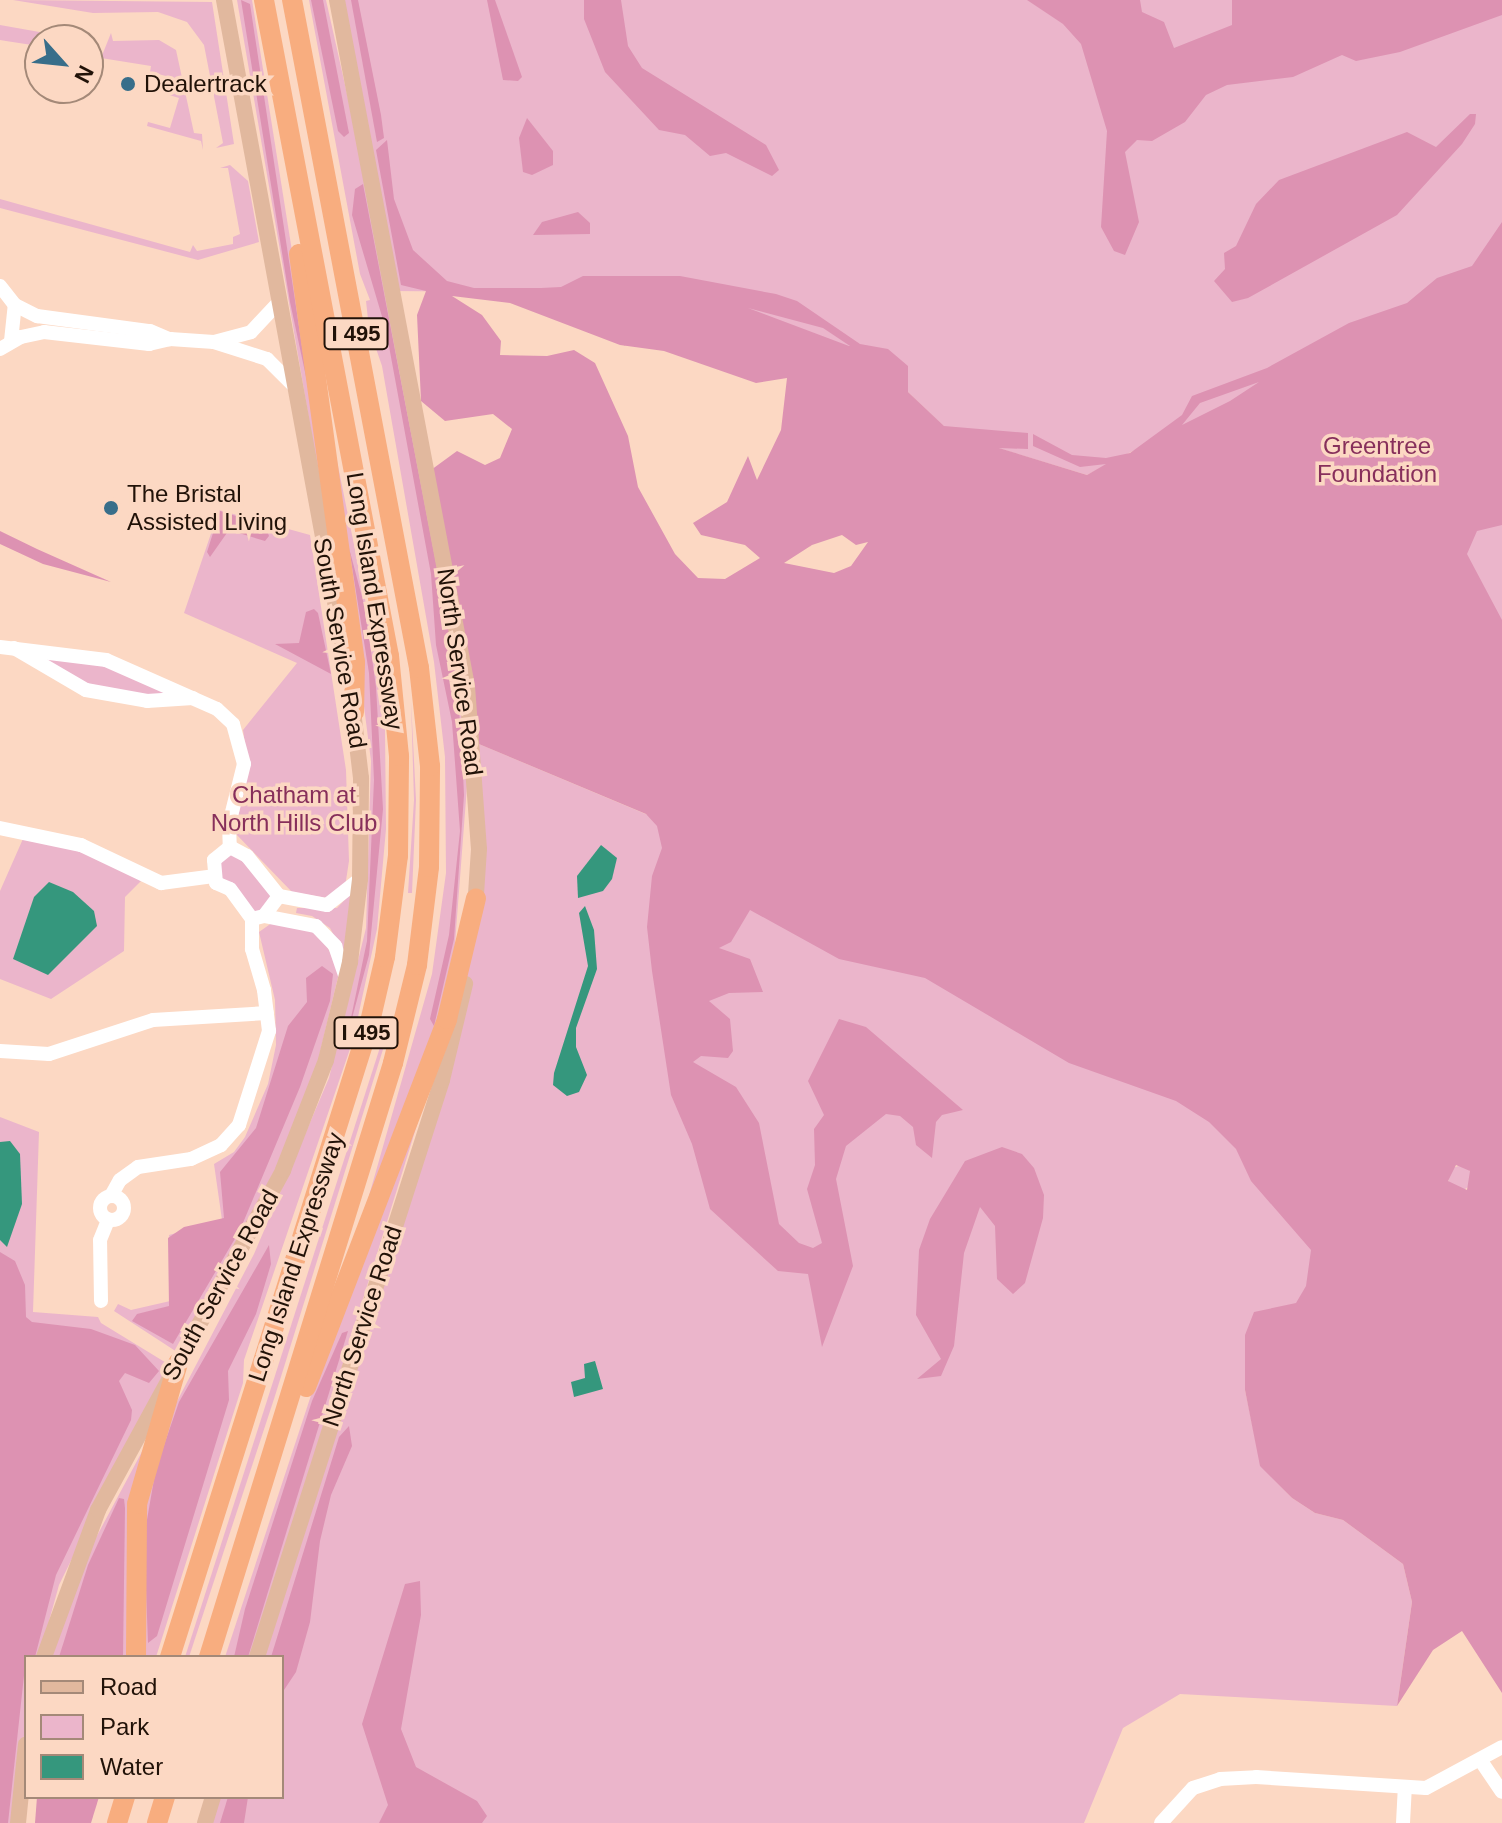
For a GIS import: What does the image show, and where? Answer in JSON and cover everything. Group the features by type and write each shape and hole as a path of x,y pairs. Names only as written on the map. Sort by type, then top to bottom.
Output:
{"highway":[{"name":"Long Island Expressway","path":"171,1655 370,1022 385,957 398,856 399,756 389,656 264,0"},
{"name":"Long Island Expressway","path":"210,1655 402,1030 422,932 430,845 430,766 419,668 292,0"},
{"path":"297,178 294,212 355,662 354,712"},
{"path":"234,1580 252,1555 304,1392 447,1019 476,898"},
{"path":"136,1655 137,1504 178,1363"},
{"path":"103,1823 110,1799"},
{"path":"117,1823 124,1799"},
{"path":"157,1823 164,1799"}],"main road":[{"name":"South Service Road","path":"45,1655 84,1540 297,1139 326,1060 346,980 360,879 361,778 354,712 277,304 224,0"},
{"name":"North Service Road","path":"258,1655 442,1080 464,990 476,898 476,774 467,686 337,0"},
{"path":"18,1823 24,1764"},
{"path":"205,1823 212,1799"}],"street":[{"path":"0,286 15,305 47,319 150,331 170,339"},
{"path":"214,342 251,332 277,304"},
{"path":"6,345 15,305"},
{"path":"6,345 44,332 149,344 170,339 214,342 267,359 293,385"},
{"path":"7,648 86,690 147,701 194,698"},
{"path":"7,648 98,658 194,698 233,724 242,745 244,764 229,824 230,847"},
{"path":"0,828 81,845 161,883 191,883 214,876"},
{"path":"230,847 214,860 214,876 258,918 316,926 335,946 346,980"},
{"path":"230,847 247,856 279,896 327,905 360,879"},
{"path":"101,1301 100,1240 108,1220 116,1220 125,1211 122,1200 111,1196 120,1180 138,1167 191,1159 221,1145 239,1125 256,1082 269,1031 252,949 258,918 279,896"},
{"path":"0,1051 49,1054 153,1020 267,1013"},
{"path":"1161,1823 1193,1788 1220,1779 1256,1777 1405,1789 1437,1785 1502,1747"},
{"path":"1481,1761 1502,1792"},
{"path":"1403,1823 1405,1789"}],"green space":[{"path":"13,0 212,2 234,144 216,148 223,143 204,45 187,22 158,12 93,13"},
{"path":"237,0 252,0 299,295 327,524"},
{"path":"241,0 250,4 308,386 290,302"},
{"path":"309,0 326,0 358,143 460,678 468,773 452,983 353,1252 432,974 446,873 445,757 434,662 382,366 369,328 366,301 370,300 360,274"},
{"path":"311,0 323,0 349,133 344,137 338,131"},
{"name":"Greentree Foundation","path":"337,0 1502,0 1502,770 1173,430 1087,475 952,434 866,352 520,292 392,291"},
{"path":"351,0 358,0 381,115 384,138 377,142"},
{"path":"487,0 495,0 522,77 518,81 503,80"},
{"path":"584,0 621,0 628,46 642,68 766,145 779,170 772,176 726,153 710,156 685,135 659,130 605,72 584,19"},
{"path":"1027,0 1140,0 1142,12 1164,22 1174,48 1232,25 1232,0 1502,0 1502,15 1400,52 1356,61 1342,55 1293,77 1227,85 1206,95 1185,122 1152,141 1137,140 1125,152 1139,222 1125,255 1114,251 1101,227 1107,131 1081,44 1063,24"},
{"path":"0,25 24,29 24,44 0,40"},
{"path":"111,33 113,41 159,40 176,50 194,133 202,134 203,150 201,141 147,126 148,122 170,128 179,98 166,94 170,77 150,72 151,66 104,58"},
{"path":"1470,114 1476,114 1475,124 1462,144 1397,215 1248,298 1232,302 1214,281 1225,269 1224,253 1236,246 1256,204 1279,180 1407,132 1436,147"},
{"path":"527,118 553,151 553,165 532,175 523,172 519,138"},
{"name":"Greentree Foundation","path":"387,140 394,199 413,250 447,281 474,288 541,288 561,287 583,276 680,276 776,294 797,301 860,344 888,349 908,366 908,392 944,426 1028,433 1028,449 999,448 1087,475 1106,464 1080,467 1033,446 1033,434 1072,455 1106,458 1130,453 1182,415 1192,396 1267,368 1349,323 1407,303 1437,278 1472,266 1502,222 1502,525 1477,531 1467,554 1502,620 1502,1693 1462,1631 1433,1650 1397,1706 1412,1602 1403,1564 1343,1520 1315,1513 1292,1498 1260,1466 1245,1390 1245,1335 1254,1312 1296,1303 1306,1286 1311,1250 1251,1181 1236,1149 1209,1122 1176,1101 1069,1063 925,978 839,959 750,910 731,942 719,948 750,959 763,992 729,993 709,1001 730,1019 733,1051 728,1058 701,1056 693,1062 736,1087 759,1123 779,1224 799,1243 813,1248 822,1243 807,1189 815,1165 814,1129 824,1115 808,1081 839,1019 866,1027 963,1110 942,1115 936,1122 932,1158 916,1145 913,1127 900,1116 886,1114 846,1146 836,1179 853,1266 822,1347 808,1274 778,1271 710,1209 692,1144 671,1095 652,971 647,927 652,876 662,848 657,826 646,814 474,742 431,470 457,451 485,465 500,458 512,429 493,414 445,421 421,401 417,315 426,291 401,285 376,150","holes":["452,296 510,303 620,345 664,351 756,383 787,378 781,430 757,480 748,456 727,502 693,523 701,535 745,545 760,558 725,579 698,578 675,554 638,487 628,436 595,363 574,350 547,356 500,355 501,341 482,315","748,308 823,328 850,346","1259,382 1230,401 1182,425 1200,403","842,535 856,545 868,542 851,566 834,573 784,563 812,545","1456,1165 1470,1171 1467,1190 1448,1181"]},
{"path":"230,165 248,181 259,242 198,260 0,208 0,199 190,252 193,245 197,251 233,244 233,237 240,234 228,168 220,168"},
{"path":"363,184 452,646 461,731 464,795 454,939 434,1026 430,1019 449,935 460,831 452,722 436,645 431,574 386,330 352,215 355,189"},
{"path":"578,212 590,223 590,234 533,235 542,222"},
{"path":"325,402 376,653 385,729 386,829 377,929 353,1040 244,1360 243,1383 157,1655 142,1655 141,1531 161,1432 254,1254 329,1078 366,928 371,761"},
{"name":"Chatham at North Hills Club","path":"219,510 310,535 346,770 349,861 345,887 327,898 292,892 235,833 248,766 243,730 297,663 184,613"},
{"path":"220,511 265,525 269,536 265,541 229,530 210,557 207,552"},
{"path":"0,531 111,582 43,564 0,544"},
{"path":"349,548 365,608 376,687 383,809 369,955 347,1037 367,941 374,780 369,673"},
{"path":"314,609 318,613 331,674 275,644 299,643 306,612"},
{"path":"45,649 98,658 194,698 147,701 50,673"},
{"path":"411,701 416,800 412,893 408,893 414,800"},
{"path":"474,742 1151,1026 1306,1192 1321,1285 1307,1310 1245,1335 1245,1390 1261,1466 1292,1498 1315,1513 1343,1520 1403,1564 1412,1602 1397,1706 1180,1694 1123,1728 1084,1823 205,1823 212,1799 284,1799 284,1655 258,1655 442,1080 472,938"},
{"path":"26,832 146,876 125,897 124,951 51,999 0,979 0,891"},
{"path":"230,847 279,896 252,919 216,883 214,860"},
{"path":"356,888 346,959 330,928 312,916 296,913 297,908 337,908"},
{"path":"276,920 319,933 340,969 311,1090 289,1144 177,1352 114,1311 118,1304 131,1310 179,1299 169,1235 222,1220 214,1164 234,1152 245,1137 268,1084 276,1045 275,1000 259,932"},
{"path":"322,966 333,974 330,1001 300,1087 240,1230 173,1344 132,1321 137,1314 169,1306 168,1238 184,1227 224,1218 220,1172 256,1128 288,1026 307,1002 306,978"},
{"path":"390,1016 385,1043 274,1399 190,1655 186,1655"},
{"path":"425,1099 253,1655 226,1655 319,1371"},
{"path":"0,1117 39,1132 33,1312 98,1317 101,1323 168,1364 59,1585 40,1655 24,1655 24,1736 14,1823 0,1823"},
{"path":"1002,1147 1022,1154 1034,1168 1044,1195 1043,1218 1025,1283 1013,1294 997,1279 995,1226 980,1207 964,1253 954,1346 941,1376 917,1379 941,1359 916,1315 919,1250 930,1219 965,1161"},
{"path":"1460,1166 1469,1169 1472,1178 1469,1187 1460,1190 1451,1187 1448,1178 1451,1169"},
{"path":"269,1245 271,1264 256,1314 228,1371 229,1400 157,1636 148,1643 144,1537 156,1468 179,1402"},
{"path":"0,1252 15,1261 25,1285 26,1317 32,1322 91,1329 135,1345 159,1371 149,1383 125,1373 119,1381 132,1410 131,1420 56,1575 36,1655 24,1655 8,1823 0,1823"},
{"path":"348,1331 249,1655 234,1655 245,1609 312,1401 342,1333"},
{"path":"349,1426 352,1446 331,1495 320,1541 310,1622 296,1672 284,1690 284,1655 272,1655 339,1437"},
{"path":"145,1446 129,1512 130,1655 53,1655 84,1560"},
{"path":"119,1498 124,1499 123,1655 60,1655 88,1565"},
{"path":"420,1581 421,1615 401,1729 416,1767 477,1801 487,1816 482,1823 379,1823 388,1805 362,1724 405,1584"},
{"path":"37,1799 98,1799 91,1823 35,1823"},
{"path":"227,1799 248,1799 244,1823 220,1823"}],"water":[{"path":"601,845 617,858 612,879 603,891 578,898 577,876"},
{"path":"49,882 73,892 94,911 97,926 48,975 13,959 34,897"},
{"path":"585,906 594,930 597,969 576,1028 576,1047 587,1075 579,1092 567,1096 553,1085 554,1073 588,966 579,913"},
{"path":"10,1141 20,1154 22,1204 7,1247 0,1240 0,1142"},
{"path":"595,1361 603,1389 574,1397 571,1382 585,1378 584,1364"}],"place":[{"name":"Dealertrack","path":"128,84"},
{"name":"The Bristal Assisted Living","path":"111,508"}]}
